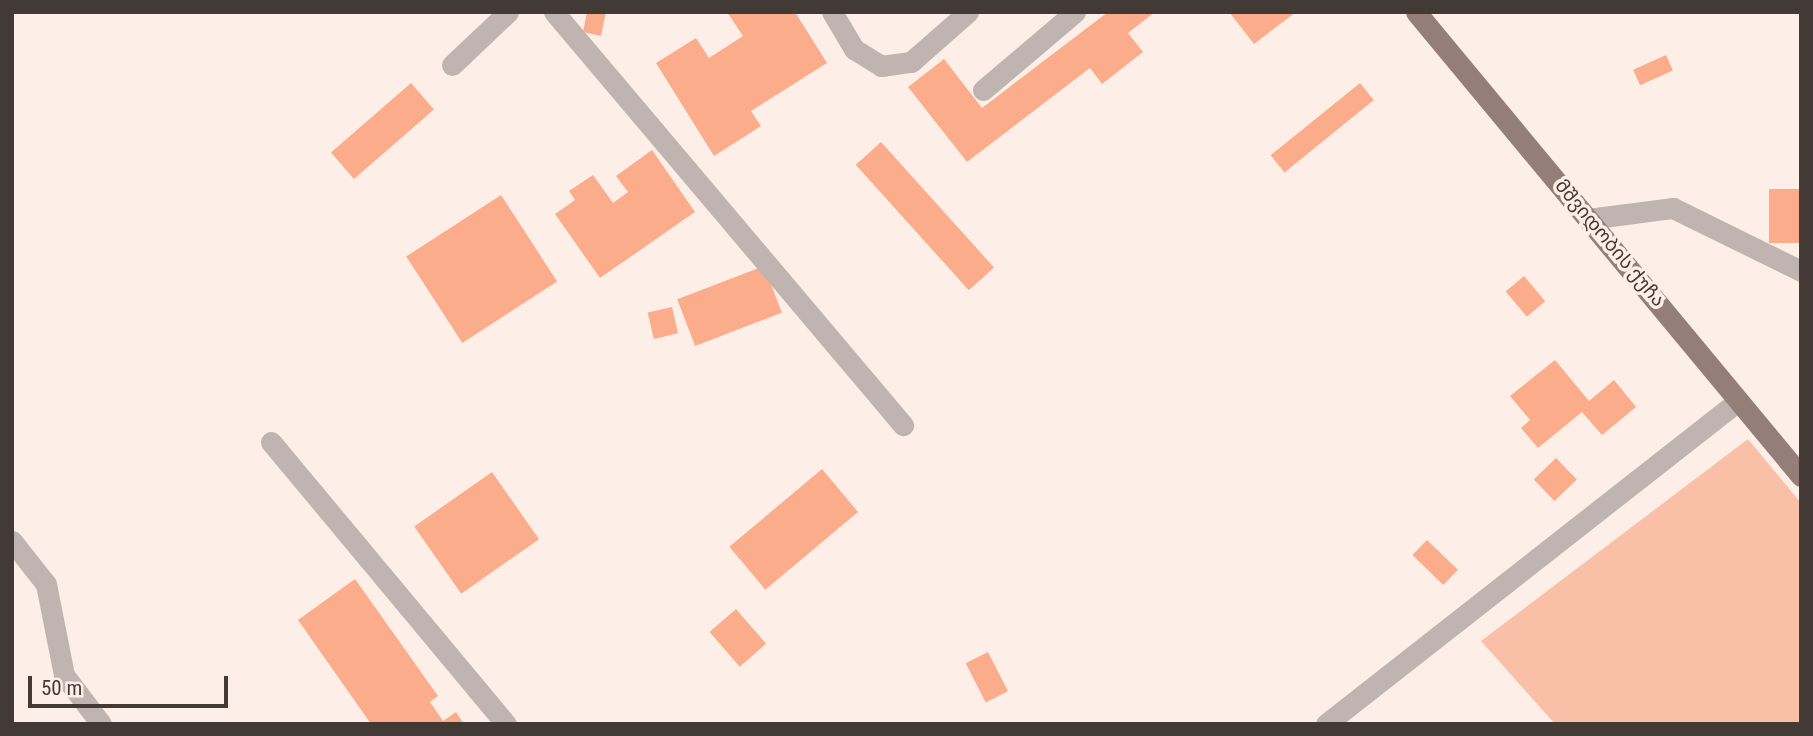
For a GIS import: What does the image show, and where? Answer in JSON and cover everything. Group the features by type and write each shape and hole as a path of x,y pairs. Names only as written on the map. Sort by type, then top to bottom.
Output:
{"main road":[{"name":"მშვიდობის ქუჩა","path":"1416,12 1801,476"}],"street":[{"path":"452,65 508,12"},
{"path":"554,12 903,425"},
{"path":"831,12 854,49 881,66 911,62 968,12"},
{"path":"983,90 1075,12"},
{"path":"1588,219 1673,208 1801,271"},
{"path":"1326,724 1738,401"},
{"path":"271,442 506,724"},
{"path":"12,541 46,584 64,675 101,724"}],"shaded area":[{"path":"1748,439 1801,503 1801,724 1555,724 1481,641"}],"building":[{"path":"587,12 606,12 601,36 583,32"},
{"path":"727,12 795,12 827,63 751,111 761,126 714,156 656,63 696,38 709,58 743,36"},
{"path":"1108,12 1155,12 1128,33 1143,52 1102,84 1090,68 967,162 908,87 944,59 982,108"},
{"path":"1229,12 1296,12 1254,44"},
{"path":"1666,55 1673,71 1640,85 1633,70"},
{"path":"411,83 434,109 354,179 331,153"},
{"path":"1360,83 1374,100 1284,172 1271,155"},
{"path":"881,142 994,268 969,290 856,165"},
{"path":"652,150 695,212 600,278 555,214 575,200 569,191 593,175 613,203 628,192 616,176"},
{"path":"1769,189 1801,189 1801,243 1769,243"},
{"path":"501,195 557,281 462,343 406,257"},
{"path":"764,266 782,313 695,346 677,299"},
{"path":"1524,276 1545,301 1527,317 1506,291"},
{"path":"672,307 678,333 654,339 648,313"},
{"path":"1555,360 1589,401 1614,380 1636,407 1602,435 1582,412 1538,448 1521,428 1530,420 1510,396"},
{"path":"1556,458 1577,480 1555,501 1534,480"},
{"path":"822,469 858,512 765,590 729,547"},
{"path":"492,472 539,539 461,594 414,526"},
{"path":"1427,540 1458,570 1443,585 1412,555"},
{"path":"355,579 438,696 430,702 443,721 456,712 464,724 371,724 298,620"},
{"path":"736,609 766,644 740,667 710,632"},
{"path":"988,652 1008,691 986,703 966,663"}]}
